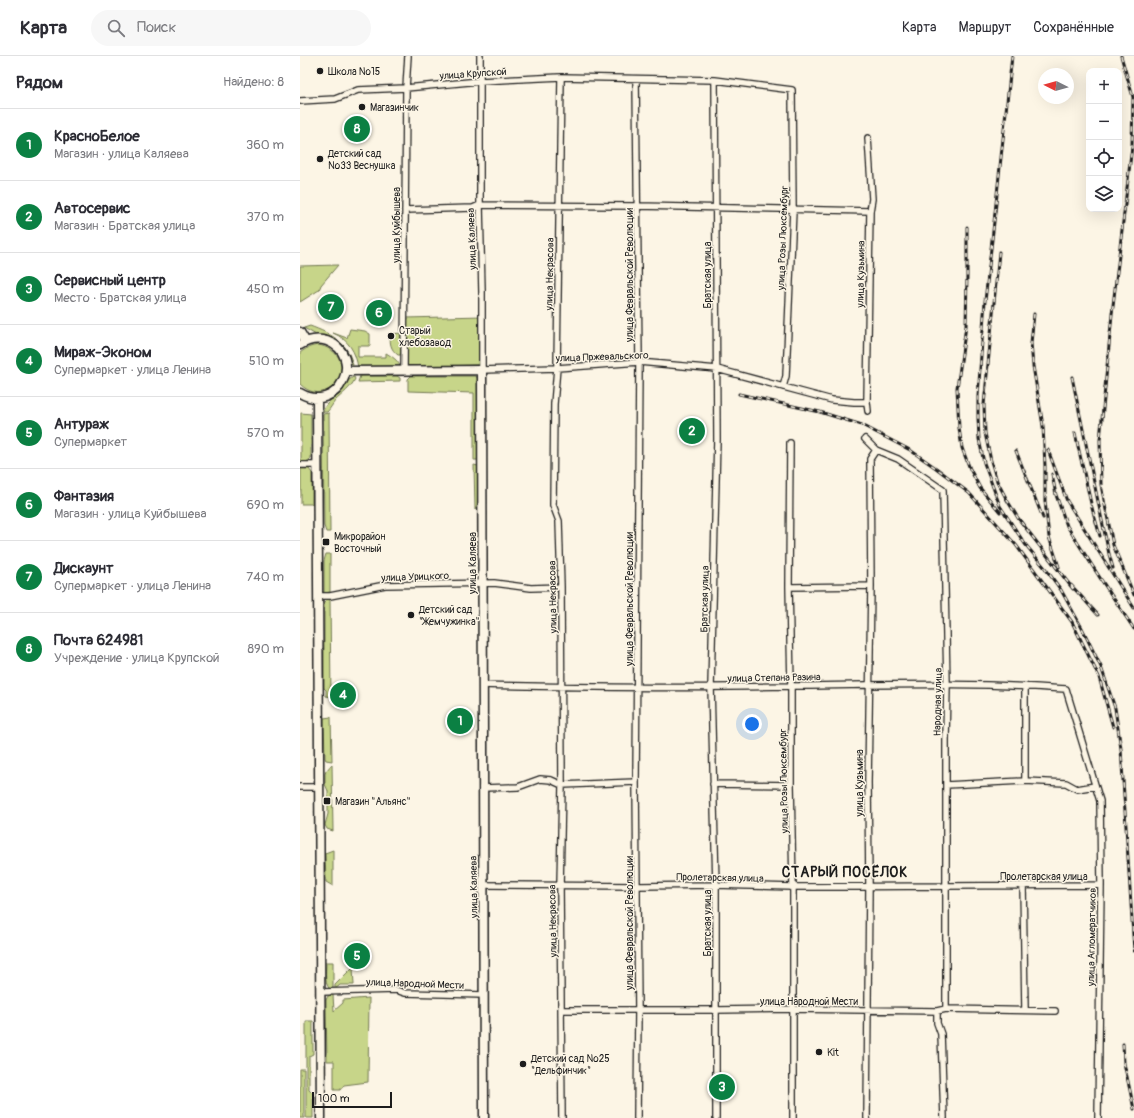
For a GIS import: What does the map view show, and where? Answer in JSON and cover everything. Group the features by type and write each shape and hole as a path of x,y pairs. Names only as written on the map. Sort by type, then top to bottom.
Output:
{"street":[{"name":"улица Куйбышева","path":"404,371 406,88 408,56"},
{"name":"улица Каляева","path":"480,56 484,1118"},
{"name":"улица Крупской","path":"300,101 335,99 358,90 561,77 716,80 792,90"},
{"name":"улица Некрасова","path":"561,77 557,368 554,404 553,505 559,521 562,587 562,785 560,886 562,1118"},
{"name":"улица Февральской Революции","path":"636,79 639,362 636,782 638,886 637,1118"},
{"name":"Братская улица","path":"716,80 717,447 711,687 716,885 716,1118"},
{"name":"улица Розы Люксембург","path":"783,387 786,376 794,210 792,90"},
{"name":"улица Кузьмина","path":"868,138 872,199 870,211 868,411"},
{"path":"405,210 473,208 480,206 638,206 716,209 870,211"},
{"path":"300,332 303,343 310,340 320,340 325,341 337,348 342,355 346,371 342,383 328,396 317,398 309,397 300,393"},
{"name":"улица Пржевальского","path":"346,371 557,368 639,362 717,369 832,400 867,402"},
{"path":"317,398 322,1118"},
{"name":"Народная улица","path":"865,439 876,450 898,459 943,490 947,684 946,1009"},
{"name":"улица Розы Люксембург","path":"790,443 789,587 793,887 793,1118"},
{"name":"улица Кузьмина","path":"867,1118 869,886 868,790 871,586 870,459 876,450"},
{"path":"300,465 318,462"},
{"name":"улица Урицкого","path":"319,596 330,596 385,585 494,583 532,588 562,587"},
{"path":"789,587 871,586"},
{"name":"улица Степана Разина","path":"482,685 561,688 637,688 947,684 1066,688"},
{"path":"1025,686 1025,781"},
{"name":"улица Агломератчиков","path":"1066,688 1100,802 1101,812 1098,1118"},
{"path":"482,788 518,787 540,779 551,780 562,785 636,782"},
{"path":"946,785 1025,781 1066,783 1077,789 1095,786"},
{"path":"713,784 791,784"},
{"path":"300,787 320,787"},
{"name":"Пролетарская улица","path":"484,885 716,885 793,887 1100,885"},
{"path":"1023,885 1025,1010"},
{"name":"улица Народной Мести","path":"321,992 396,990 405,993 484,995"},
{"name":"улица Народной Мести","path":"562,1010 638,1011 793,1009 937,1011 946,1009 1055,1011"},
{"path":"937,1011 937,1023 942,1034 944,1118"}],"green space":[{"path":"338,265 321,285 319,290 300,302 300,266"},
{"path":"482,316 478,365 406,367 406,318"},
{"path":"310,326 325,332 342,344 347,350 353,365 346,353 322,337 304,328"},
{"path":"350,329 365,331 370,334 370,346 358,346 358,357 386,357 386,353 397,361 400,368 358,368 353,351 347,342 333,333 347,338"},
{"path":"402,333 401,353 398,355 391,346 390,334"},
{"path":"319,345 333,351 340,360 341,370 338,380 331,388 322,392 311,391 300,384 300,353 304,350"},
{"path":"360,376 397,376 400,378 400,381 358,382"},
{"path":"411,376 477,377 479,381 477,460 474,460 474,393 408,391 408,379"},
{"path":"353,377 355,379 349,388 335,401 327,412 323,412 327,404"},
{"path":"301,413 311,414 311,458 305,462 301,461"},
{"path":"329,413 330,532 326,532 324,526 323,414"},
{"path":"474,465 478,466 480,489 479,500 475,510"},
{"path":"301,469 309,469 312,473 312,504 301,504"},
{"path":"326,554 330,554 330,592 324,593 324,561"},
{"path":"327,599 330,599 331,697 326,696 326,690 324,688 324,602"},
{"path":"331,717 332,761 326,760 325,758 324,718"},
{"path":"332,764 333,831 327,829 325,825 328,814 328,791 325,784 325,774"},
{"path":"333,850 333,886 326,882 325,853"},
{"path":"326,962 333,962 333,991 326,983"},
{"path":"353,967 354,985 340,985 335,989 335,985"},
{"path":"330,995 333,995 334,1011 343,1003 343,1000 369,998 368,1082 344,1085 340,1090 334,1090 334,1061 327,1061 326,1000"},
{"path":"306,1021 313,1021 313,1054 309,1056 309,1089 313,1093 313,1118 306,1118"},
{"path":"300,1069 304,1069 304,1118 300,1118"}],"railway":[{"path":"1012,56 985,301 978,396 979,439 984,463 1000,506 1025,544 1061,590 1101,667 1115,708 1121,749 1134,951"},
{"path":"1121,56 1133,97 1132,146 1112,314 1100,440 1101,485 1113,545 1134,595"},
{"path":"967,227 966,326 957,388 959,428 962,448 970,469 980,488 1000,512"},
{"path":"999,252 984,405 985,433 991,461 997,481 1018,518 1073,589"},
{"path":"1034,314 1031,343 1033,366 1043,426 1045,501 1049,537 1059,567"},
{"path":"1072,377 1113,568"},
{"path":"739,394 820,412 862,425 910,450 969,493 1016,545 1072,622 1099,677 1113,727"},
{"path":"1075,433 1100,536"},
{"path":"1048,450 1067,501 1134,608"},
{"path":"1016,451 1043,518"},
{"path":"1052,474 1056,495 1067,526 1134,629"},
{"path":"1071,585 1098,615"},
{"path":"1123,1044 1124,1063 1134,1109"}],"place":[{"name":"Школа №15","path":"320,71"},
{"name":"Магазинчик","path":"362,107"},
{"name":"Почта 624981","path":"357,129"},
{"name":"Детский сад №33 Веснушка","path":"320,159"},
{"name":"Дискаунт","path":"331,307"},
{"name":"Фантазия","path":"379,313"},
{"name":"Старый хлебозавод","path":"391,336"},
{"name":"Автосервис","path":"692,431"},
{"name":"Микрорайон Восточный","path":"326,542"},
{"name":"Детский сад \"Жемчужинка\"","path":"411,615"},
{"name":"Мираж-Эконом","path":"343,695"},
{"name":"КрасноБелое","path":"460,721"},
{"name":"Магазин \"Альянс\"","path":"327,801"},
{"name":"Антураж","path":"357,956"},
{"name":"Kit","path":"819,1052"},
{"name":"Детский сад №25 \"Дельфинчик\"","path":"523,1064"},
{"name":"Сервисный центр","path":"722,1087"}],"district":[{"name":"СТАРЫЙ ПОСЁЛОК","path":"845,872"}]}
